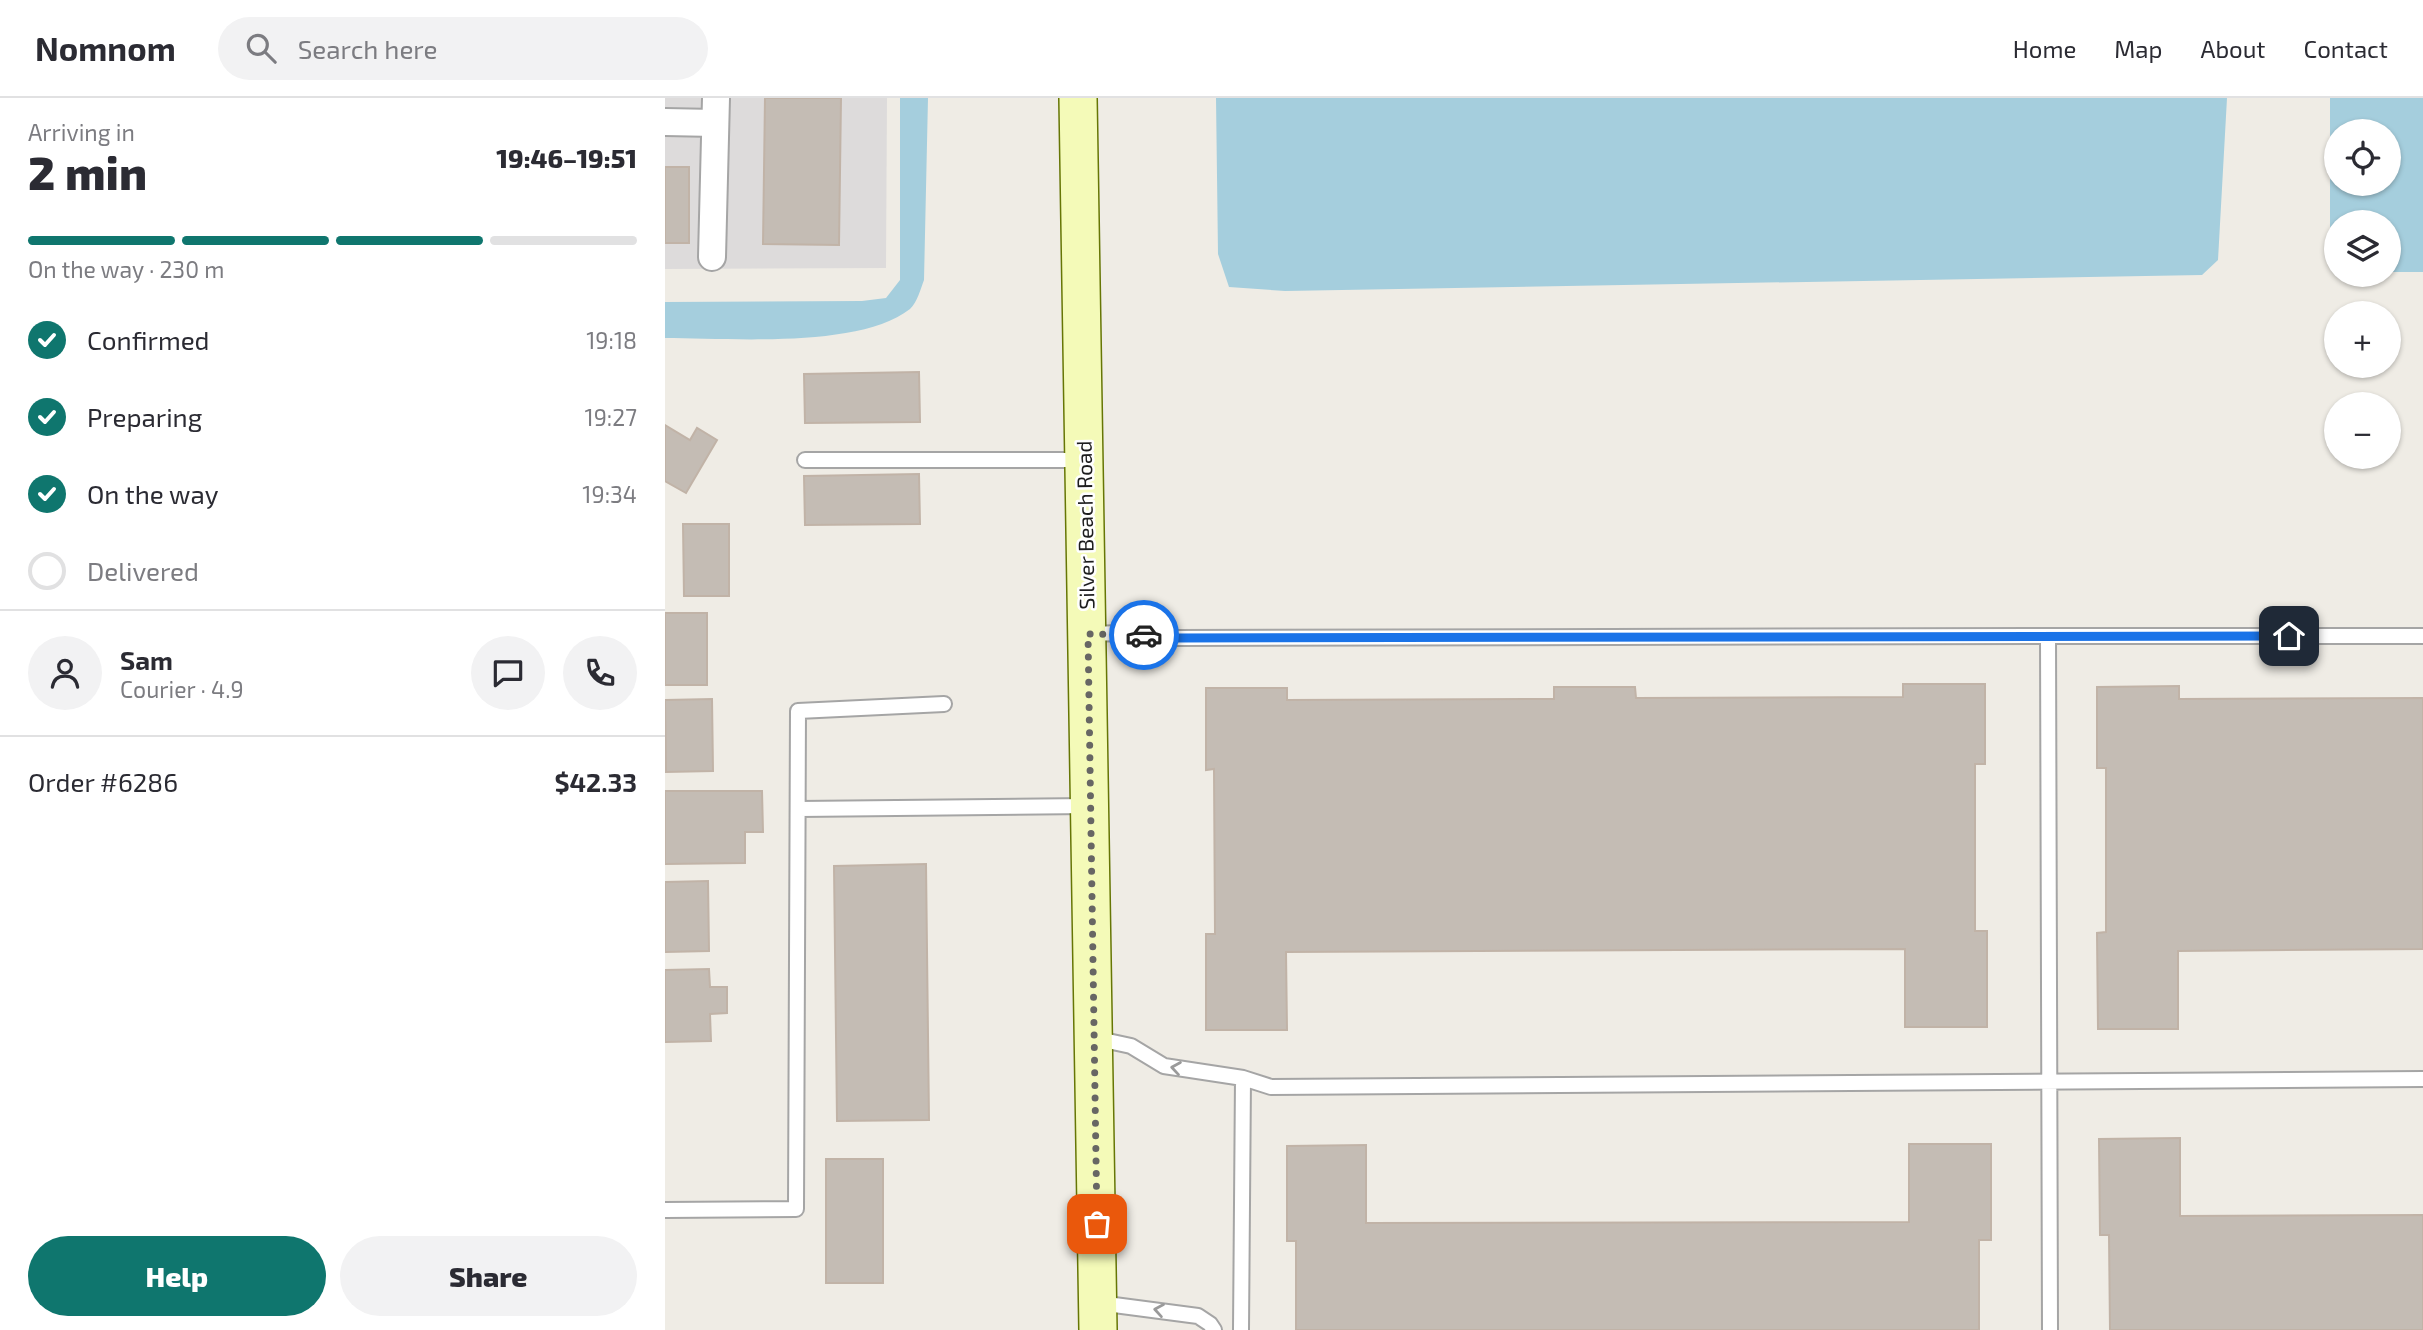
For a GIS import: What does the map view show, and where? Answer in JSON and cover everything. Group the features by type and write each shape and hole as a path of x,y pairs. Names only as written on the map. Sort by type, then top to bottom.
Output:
{"street":[{"name":"Silver Beach Road","path":"1078,98 1098,1316"},
{"path":"665,122 715,111 712,257"}],"lane":[{"path":"805,460 1085,460"},
{"path":"1088,634 1176,638 2423,636"},
{"path":"2048,636 2050,1330"},
{"path":"665,1210 796,1209 799,711 944,704"},
{"path":"799,809 1090,806"},
{"path":"1094,1038 1131,1046 1164,1066 1243,1078 1271,1087 2423,1079"},
{"path":"1241,1330 1243,1078"},
{"path":"1098,1316 1198,1316 1210,1324 1213,1330"}],"shaded area":[{"path":"665,98 887,98 886,268 665,269"}],"water":[{"path":"900,98 928,98 924,280 910,309 887,322 827,336 757,339 665,338 665,302 862,301 886,298 900,280"},
{"path":"1216,98 2227,98 2218,260 2202,275 1285,291 1229,287 1218,254"},
{"path":"2330,98 2423,98 2423,272 2401,272 2401,210 2330,210 2330,196 2401,196 2401,119 2330,119"}],"building":[{"path":"765,98 841,98 839,245 763,244"},
{"path":"665,167 689,167 689,243 665,243"},
{"path":"919,372 920,422 805,423 804,374"},
{"path":"665,425 690,440 697,428 717,440 686,493 665,481"},
{"path":"919,474 920,524 805,525 804,476"},
{"path":"683,524 729,524 729,596 684,596"},
{"path":"665,613 707,613 707,685 665,685"},
{"path":"1903,684 1985,684 1985,764 1975,764 1975,931 1987,931 1987,1027 1905,1027 1905,949 1286,952 1287,1030 1206,1030 1206,934 1215,934 1214,769 1206,770 1206,688 1287,688 1287,700 1554,699 1554,687 1635,687 1636,698 1903,697"},
{"path":"2179,686 2179,699 2423,698 2423,949 2178,951 2178,1029 2098,1029 2097,933 2106,932 2106,768 2097,768 2097,687"},
{"path":"712,699 713,771 666,772 665,700"},
{"path":"665,791 762,791 763,832 745,832 745,863 665,864"},
{"path":"926,864 929,1120 837,1121 834,866"},
{"path":"708,881 709,951 665,952 665,882"},
{"path":"709,969 710,987 727,987 727,1013 710,1014 711,1041 665,1042 665,970"},
{"path":"2180,1138 2180,1216 2423,1215 2423,1330 2110,1330 2109,1235 2100,1235 2099,1139"},
{"path":"1909,1144 1991,1144 1991,1240 1979,1240 1979,1330 1296,1330 1296,1241 1287,1241 1287,1146 1366,1145 1366,1223 1909,1222"},
{"path":"826,1159 883,1159 883,1283 826,1283"}],"way so far":[{"path":"1097,1224 1088,634 1144,635"}],"route":[{"path":"1144,635 1176,638 2289,636"}]}
